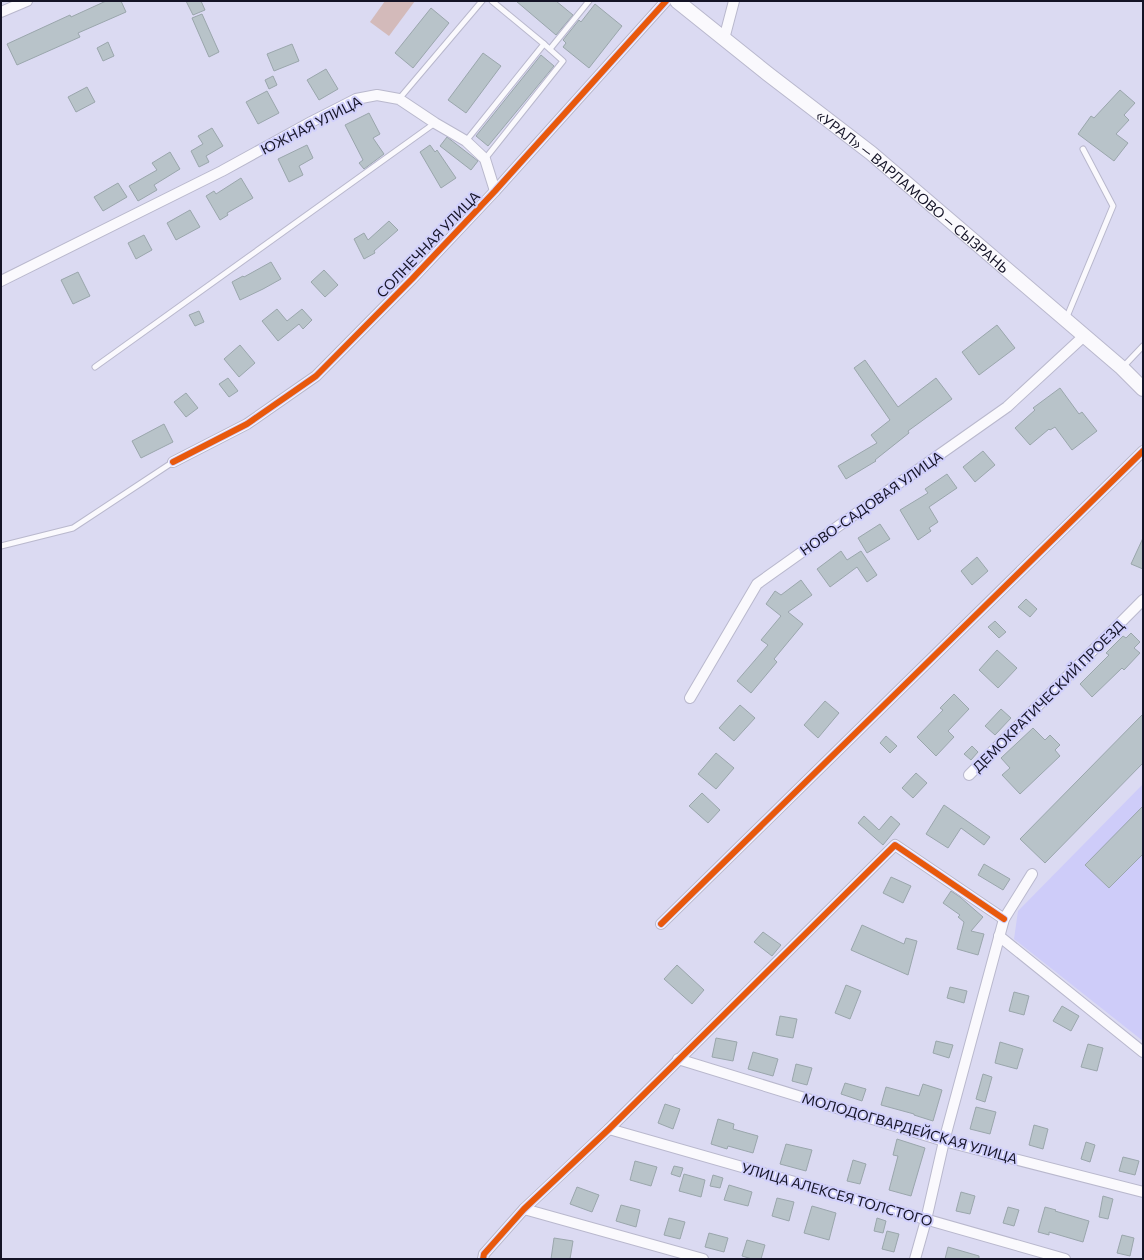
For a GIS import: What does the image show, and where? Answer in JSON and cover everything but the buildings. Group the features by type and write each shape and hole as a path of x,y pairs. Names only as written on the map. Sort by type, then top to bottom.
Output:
{"main road":[{"name":"«УРАЛ» — ВАРЛАМОВО — СЫЗРАНЬ","path":"677,1 871,153 1122,368 1143,389"}],"street":[{"path":"1,12 27,1"},
{"name":"СОЛНЕЧНАЯ УЛИЦА","path":"174,462 247,424 316,376 417,274 495,191 666,1"},
{"path":"724,39 734,1"},
{"name":"ЮЖНАЯ УЛИЦА","path":"1,281 222,171 356,99 376,95 399,99 435,123 466,141 485,159 495,191"},
{"name":"НОВО-САДОВАЯ УЛИЦА","path":"690,698 757,584 1007,407 1084,336"},
{"path":"661,924 1143,451"},
{"name":"ДЕМОКРАТИЧЕСКИЙ ПРОЕЗД","path":"970,775 1143,600"},
{"path":"482,1259 484,1254 524,1209 608,1129 895,846 1004,920"},
{"path":"914,1259 926,1220 944,1141 999,936 1004,920 1032,874"},
{"path":"999,936 1143,1052"},
{"name":"МОЛОДОГВАРДЕЙСКАЯ УЛИЦА","path":"678,1059 944,1141 1143,1192"},
{"name":"УЛИЦА АЛЕКСЕЯ ТОЛСТОГО","path":"608,1129 1065,1259"},
{"path":"524,1209 703,1259"}],"lane":[{"path":"399,99 482,1"},
{"path":"485,159 564,61 492,1"},
{"path":"550,49 589,1"},
{"path":"466,141 544,44"},
{"path":"95,368 435,123"},
{"path":"1065,320 1113,206 1083,149"},
{"path":"1122,368 1143,345"},
{"path":"1,546 73,528 174,462"}],"shaded area":[{"path":"385,1 415,1 389,36 370,22"},
{"path":"1143,784 1143,1041 1014,939 1018,911"}],"cycle path":[{"path":"173,462 247,424 316,376 412,279 495,191 666,1"},
{"path":"661,924 1143,451"},
{"path":"483,1259 484,1254 524,1209 609,1129 895,845 1004,919"}]}
